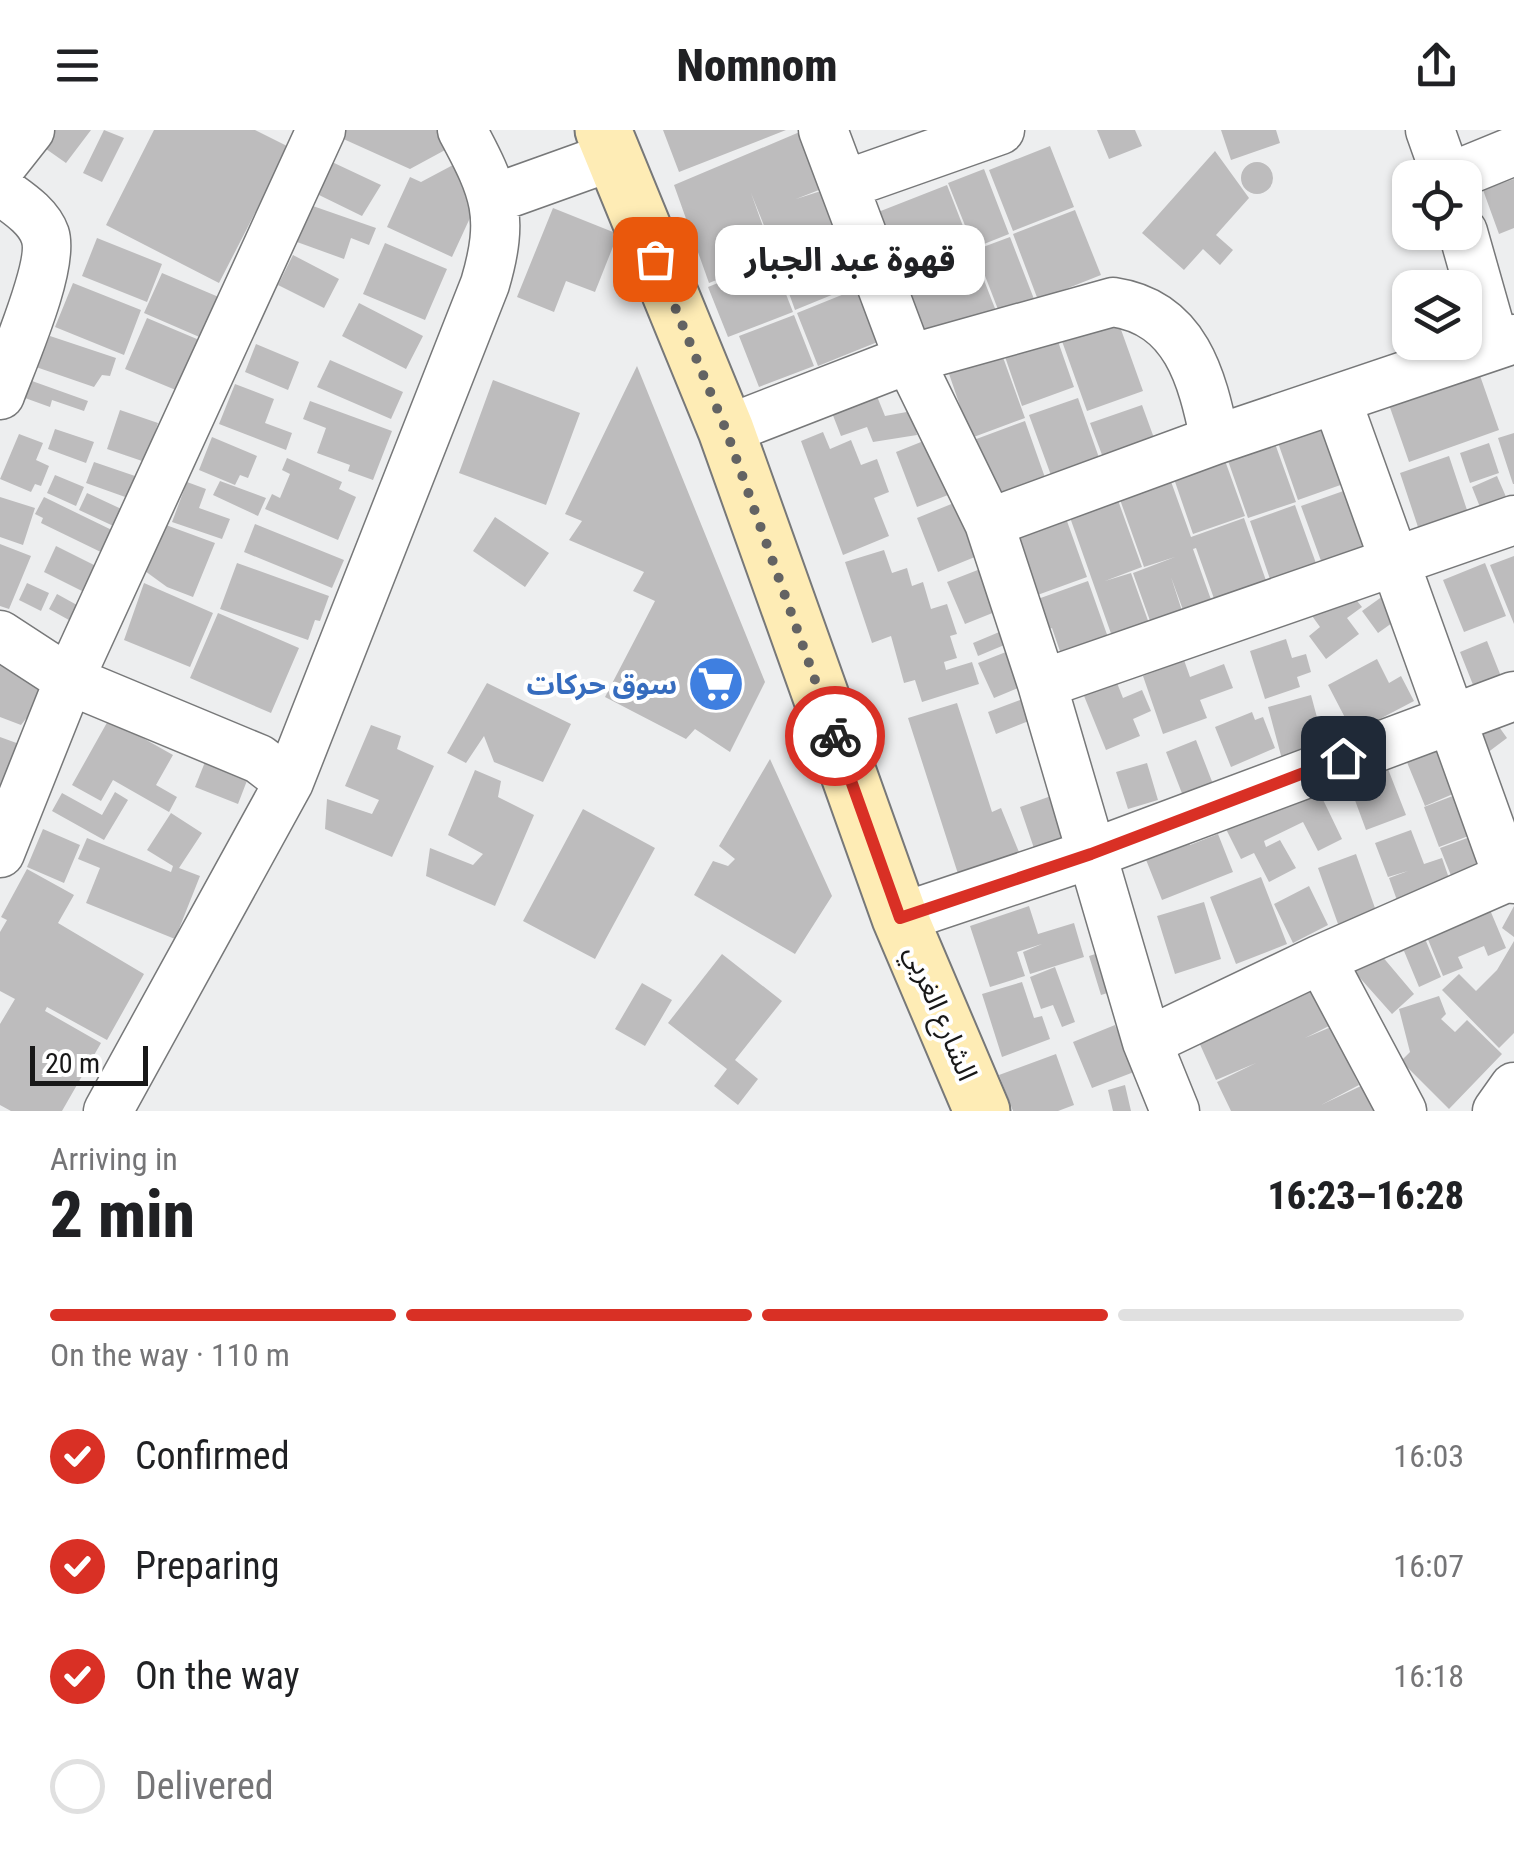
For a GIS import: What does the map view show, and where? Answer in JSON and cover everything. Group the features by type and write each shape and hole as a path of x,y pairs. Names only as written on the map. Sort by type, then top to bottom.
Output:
{"street":[{"path":"0,168 30,130"},
{"path":"0,852 69,680 321,130"},
{"path":"108,1111 288,782 484,284 498,227 484,170 462,130"},
{"path":"824,130 909,359 989,523 1042,684 1147,1042 1175,1111"},
{"path":"844,185 1000,130"},
{"path":"1430,130 1441,160"},
{"path":"493,198 608,143"},
{"name":"الشارع الغربي","path":"608,143 726,430 900,918 982,1111"},
{"path":"1482,164 1514,151"},
{"path":"0,190 37,220 46,236 40,282 0,395"},
{"path":"989,523 1215,440 1504,342 1469,250"},
{"path":"726,430 909,359 1114,302 1138,306 1161,319 1182,342 1206,394 1215,440"},
{"path":"1147,1042 1321,959 1511,878 1337,401"},
{"path":"1042,684 1514,520"},
{"path":"0,635 69,680 259,759 288,782"},
{"path":"900,918 1091,854 1514,696"},
{"path":"1321,959 1402,1111"},
{"path":"1497,1111 1514,1087"}],"building":[{"path":"48,130 91,130 66,163 39,144"},
{"path":"104,130 124,138 102,182 83,173"},
{"path":"154,130 255,130 289,147 219,283 106,225"},
{"path":"342,130 451,130 458,143 410,169 339,137"},
{"path":"663,130 786,130 679,172"},
{"path":"1097,130 1135,130 1142,146 1109,159"},
{"path":"1221,130 1276,130 1280,143 1231,160"},
{"path":"802,131 824,188 796,199 824,190 840,234 777,258 751,193 774,257 709,283 674,185"},
{"path":"1050,146 1074,207 1013,231 989,170"},
{"path":"1215,151 1249,198 1216,235 1233,250 1220,265 1203,249 1184,270 1142,233"},
{"path":"332,162 381,185 362,216 319,195"},
{"path":"1257,162 1268,167 1273,178 1268,189 1257,194 1246,189 1241,178 1246,167"},
{"path":"453,165 475,207 452,257 387,227 410,177 421,182"},
{"path":"984,169 1009,234 974,248 948,183"},
{"path":"1514,179 1514,228 1499,234 1483,190"},
{"path":"947,185 996,311 923,349 868,216"},
{"path":"310,205 376,228 369,245 351,238 344,259 297,242"},
{"path":"553,208 618,234 595,292 566,281 554,312 517,297"},
{"path":"1075,210 1101,275 1038,300 1013,234"},
{"path":"842,235 861,283 795,310 777,260"},
{"path":"1010,237 1034,299 999,312 975,250"},
{"path":"97,238 162,264 147,302 82,276"},
{"path":"385,243 447,269 425,320 363,294"},
{"path":"293,255 339,279 324,308 278,285"},
{"path":"773,261 793,312 728,337 708,287"},
{"path":"162,273 221,298 204,339 144,313"},
{"path":"73,283 141,310 124,355 55,327"},
{"path":"859,288 880,341 818,366 797,313"},
{"path":"359,303 423,336 406,369 342,336"},
{"path":"1114,310 1143,391 1087,411 1058,330"},
{"path":"794,315 814,366 759,387 739,336"},
{"path":"147,318 204,342 183,393 125,369"},
{"path":"1054,330 1074,387 1022,406 1002,348"},
{"path":"50,336 116,358 110,376 102,375 94,387 36,367"},
{"path":"256,344 299,362 288,390 245,372"},
{"path":"1000,349 1025,418 971,438 947,368"},
{"path":"330,360 403,392 391,419 317,387"},
{"path":"637,366 765,682 730,752 695,729 686,739 605,697 655,601 633,591 644,572 569,540 582,521 565,514"},
{"path":"1477,367 1499,430 1409,462 1387,399"},
{"path":"493,380 580,413 546,505 459,473"},
{"path":"32,381 88,401 84,411 52,400 50,407 25,398"},
{"path":"235,384 274,399 265,423 292,433 286,450 219,424"},
{"path":"872,384 885,416 912,411 917,435 873,442 867,427 841,436 827,400"},
{"path":"1078,398 1103,469 1052,478 1029,415"},
{"path":"310,401 392,431 373,480 348,471 350,465 317,453 326,428 303,419"},
{"path":"1142,405 1158,449 1107,468 1090,423"},
{"path":"120,410 158,423 145,462 107,449"},
{"path":"1326,418 1349,482 1298,500 1276,437"},
{"path":"1025,421 1048,486 994,506 971,441"},
{"path":"55,429 94,442 86,463 48,449"},
{"path":"823,432 830,449 851,440 861,465 877,459 889,492 874,498 889,536 843,555 801,441"},
{"path":"1514,433 1514,484 1513,484 1498,438"},
{"path":"19,434 43,443 36,460 49,466 41,486 35,484 31,492 0,479"},
{"path":"212,437 257,456 248,478 240,475 235,485 199,470"},
{"path":"1273,438 1296,502 1248,518 1226,455"},
{"path":"926,440 948,495 917,507 896,452"},
{"path":"1489,443 1499,473 1470,483 1460,453"},
{"path":"1223,455 1245,516 1193,534 1172,473"},
{"path":"1449,456 1470,519 1421,536 1400,473"},
{"path":"287,458 342,482 339,489 356,497 338,540 265,509 272,494 280,498 290,474 282,470"},
{"path":"94,462 135,476 128,498 86,483"},
{"path":"55,475 84,487 76,506 47,493"},
{"path":"1169,476 1191,537 1244,518 1269,589 1217,607 1196,548 1193,549 1214,608 1186,618 1171,577 1184,617 1153,629 1133,573 1175,557 1144,567 1118,494"},
{"path":"1497,476 1510,506 1484,517 1472,487"},
{"path":"220,481 266,498 258,516 213,495"},
{"path":"187,482 206,489 199,508 230,519 222,539 172,522"},
{"path":"1349,489 1372,553 1324,569 1301,506"},
{"path":"1115,492 1142,567 1105,581 1131,573 1151,629 1114,642 1067,509"},
{"path":"87,493 130,513 122,530 79,510"},
{"path":"971,496 992,550 938,572 917,518"},
{"path":"0,497 35,508 23,545 0,537"},
{"path":"44,497 120,534 109,556 41,523 43,518 35,514"},
{"path":"1295,505 1317,566 1271,582 1250,521"},
{"path":"1063,510 1087,577 1032,597 1008,529"},
{"path":"495,517 549,553 525,587 473,551"},
{"path":"255,524 344,560 332,588 244,552"},
{"path":"166,525 215,543 193,597 167,587 145,571"},
{"path":"0,544 31,556 9,609 0,606"},
{"path":"56,546 96,566 84,592 44,572"},
{"path":"884,550 892,573 907,568 912,586 923,582 931,609 947,604 957,634 950,636 957,658 944,662 946,670 972,662 979,684 922,702 915,680 904,683 891,636 872,643 845,562"},
{"path":"1514,556 1514,624 1490,565"},
{"path":"237,563 329,596 308,640 220,609"},
{"path":"1485,563 1506,616 1464,632 1443,580"},
{"path":"988,566 1005,608 965,624 947,582"},
{"path":"1088,581 1110,643 1063,660 1052,628 1046,630 1035,600"},
{"path":"27,583 49,593 41,611 19,600"},
{"path":"144,583 213,613 190,667 124,640"},
{"path":"1390,591 1406,613 1378,633 1362,611"},
{"path":"57,594 86,610 78,625 49,609"},
{"path":"1353,596 1362,607 1347,618 1359,634 1326,659 1309,636 1320,627 1305,606"},
{"path":"218,613 299,648 271,713 190,678"},
{"path":"1016,625 1021,638 978,656 973,643"},
{"path":"1286,639 1292,658 1306,654 1311,672 1297,677 1300,687 1265,699 1250,651"},
{"path":"1487,641 1508,694 1481,705 1460,652"},
{"path":"1031,642 1047,676 994,698 978,663"},
{"path":"1377,659 1389,683 1401,676 1414,701 1353,733 1328,685"},
{"path":"1184,660 1190,677 1224,664 1233,688 1200,700 1207,718 1163,734 1143,676"},
{"path":"0,664 49,690 21,725 0,717"},
{"path":"1113,673 1123,698 1142,690 1151,711 1133,719 1140,736 1106,750 1080,686"},
{"path":"487,683 571,724 543,782 494,762 484,736 466,763 447,753"},
{"path":"1036,694 1044,715 996,734 988,712"},
{"path":"1311,695 1326,751 1283,763 1268,707"},
{"path":"957,703 992,812 1001,808 1021,857 959,877 908,718"},
{"path":"1252,712 1255,720 1263,717 1275,748 1231,767 1215,727"},
{"path":"1492,717 1507,738 1487,753 1471,731"},
{"path":"109,719 173,755 156,785 177,797 169,812 113,780 101,801 72,785"},
{"path":"371,725 401,736 397,749 434,766 392,857 325,829 327,799 372,814 379,800 345,786"},
{"path":"1461,732 1481,782 1425,806 1404,755"},
{"path":"0,737 22,745 0,810"},
{"path":"1196,740 1213,784 1183,796 1166,752"},
{"path":"770,759 832,896 795,954 694,895 713,861 728,866 735,859 719,846"},
{"path":"205,762 248,778 238,804 195,787"},
{"path":"1147,763 1158,800 1128,809 1116,772"},
{"path":"1388,769 1406,815 1366,830 1349,784"},
{"path":"475,770 501,781 498,797 534,815 495,906 426,876 430,848 473,865 483,854 448,835"},
{"path":"1314,781 1342,839 1318,851 1303,822 1264,841 1266,847 1280,840 1296,868 1269,882 1254,853 1241,859 1224,825"},
{"path":"1484,784 1498,825 1439,847 1424,807"},
{"path":"1068,790 1087,847 1039,863 1020,807"},
{"path":"115,792 128,800 104,840 52,811 62,793 102,815"},
{"path":"583,809 655,848 595,959 523,921"},
{"path":"171,813 202,833 179,868 200,876 175,939 86,903 100,868 78,859 87,838 171,872 173,866 147,850"},
{"path":"1180,821 1190,845 1218,834 1233,872 1162,900 1137,837"},
{"path":"1500,826 1513,862 1454,883 1440,848"},
{"path":"43,829 80,845 64,883 27,867"},
{"path":"1411,830 1424,864 1442,858 1451,884 1398,903 1389,878 1408,871 1388,877 1375,843"},
{"path":"1356,854 1376,911 1338,924 1318,868"},
{"path":"27,869 74,895 58,923 144,974 107,1040 47,1007 45,1011 101,1043 62,1111 11,1111 0,1105 0,1024 15,999 0,991 0,932 7,920 1,917"},
{"path":"1261,877 1287,944 1236,964 1210,897"},
{"path":"1309,886 1328,925 1293,943 1274,904"},
{"path":"1485,898 1506,948 1488,956 1484,946 1458,957 1463,968 1443,976 1422,925"},
{"path":"1204,902 1221,959 1175,974 1157,916"},
{"path":"1029,906 1038,934 1074,923 1084,957 1030,974 1023,952 1042,944 1017,952 1025,976 990,987 970,926"},
{"path":"1514,906 1514,937 1502,928"},
{"path":"1418,922 1441,977 1419,987 1404,951 1399,953 1390,933"},
{"path":"1514,941 1514,1033 1499,1048 1442,990 1459,974 1476,991 1497,970"},
{"path":"1118,947 1130,986 1101,995 1089,956"},
{"path":"1376,949 1414,994 1392,1014 1352,969"},
{"path":"722,954 782,1001 735,1060 758,1079 738,1105 714,1086 727,1069 668,1023"},
{"path":"1055,967 1075,1022 1062,1027 1053,1005 1041,1009 1030,977"},
{"path":"1307,978 1331,1025 1305,1038 1331,1027 1359,1085 1321,1105 1363,1085 1377,1111 1231,1111 1217,1082 1256,1063 1216,1080 1189,1020"},
{"path":"1022,982 1034,1018 1042,1016 1050,1039 1002,1057 982,994"},
{"path":"642,983 672,1000 645,1046 615,1029"},
{"path":"1439,996 1446,1014 1441,1019 1455,1032 1467,1020 1502,1054 1449,1109 1401,1061 1410,1052 1399,1009"},
{"path":"1115,1025 1134,1072 1092,1088 1073,1042"},
{"path":"1056,1054 1074,1105 1058,1111 1013,1111 999,1075"},
{"path":"1125,1085 1131,1111 1113,1111 1108,1090"}],"way so far":[{"path":"655,259 726,430 835,736"}],"place":[{"name":"قهوة عبد الجبار","path":"655,259"},
{"name":"سوق حركات","path":"716,684"}],"route":[{"path":"835,736 900,918 1091,854 1343,758"}]}
